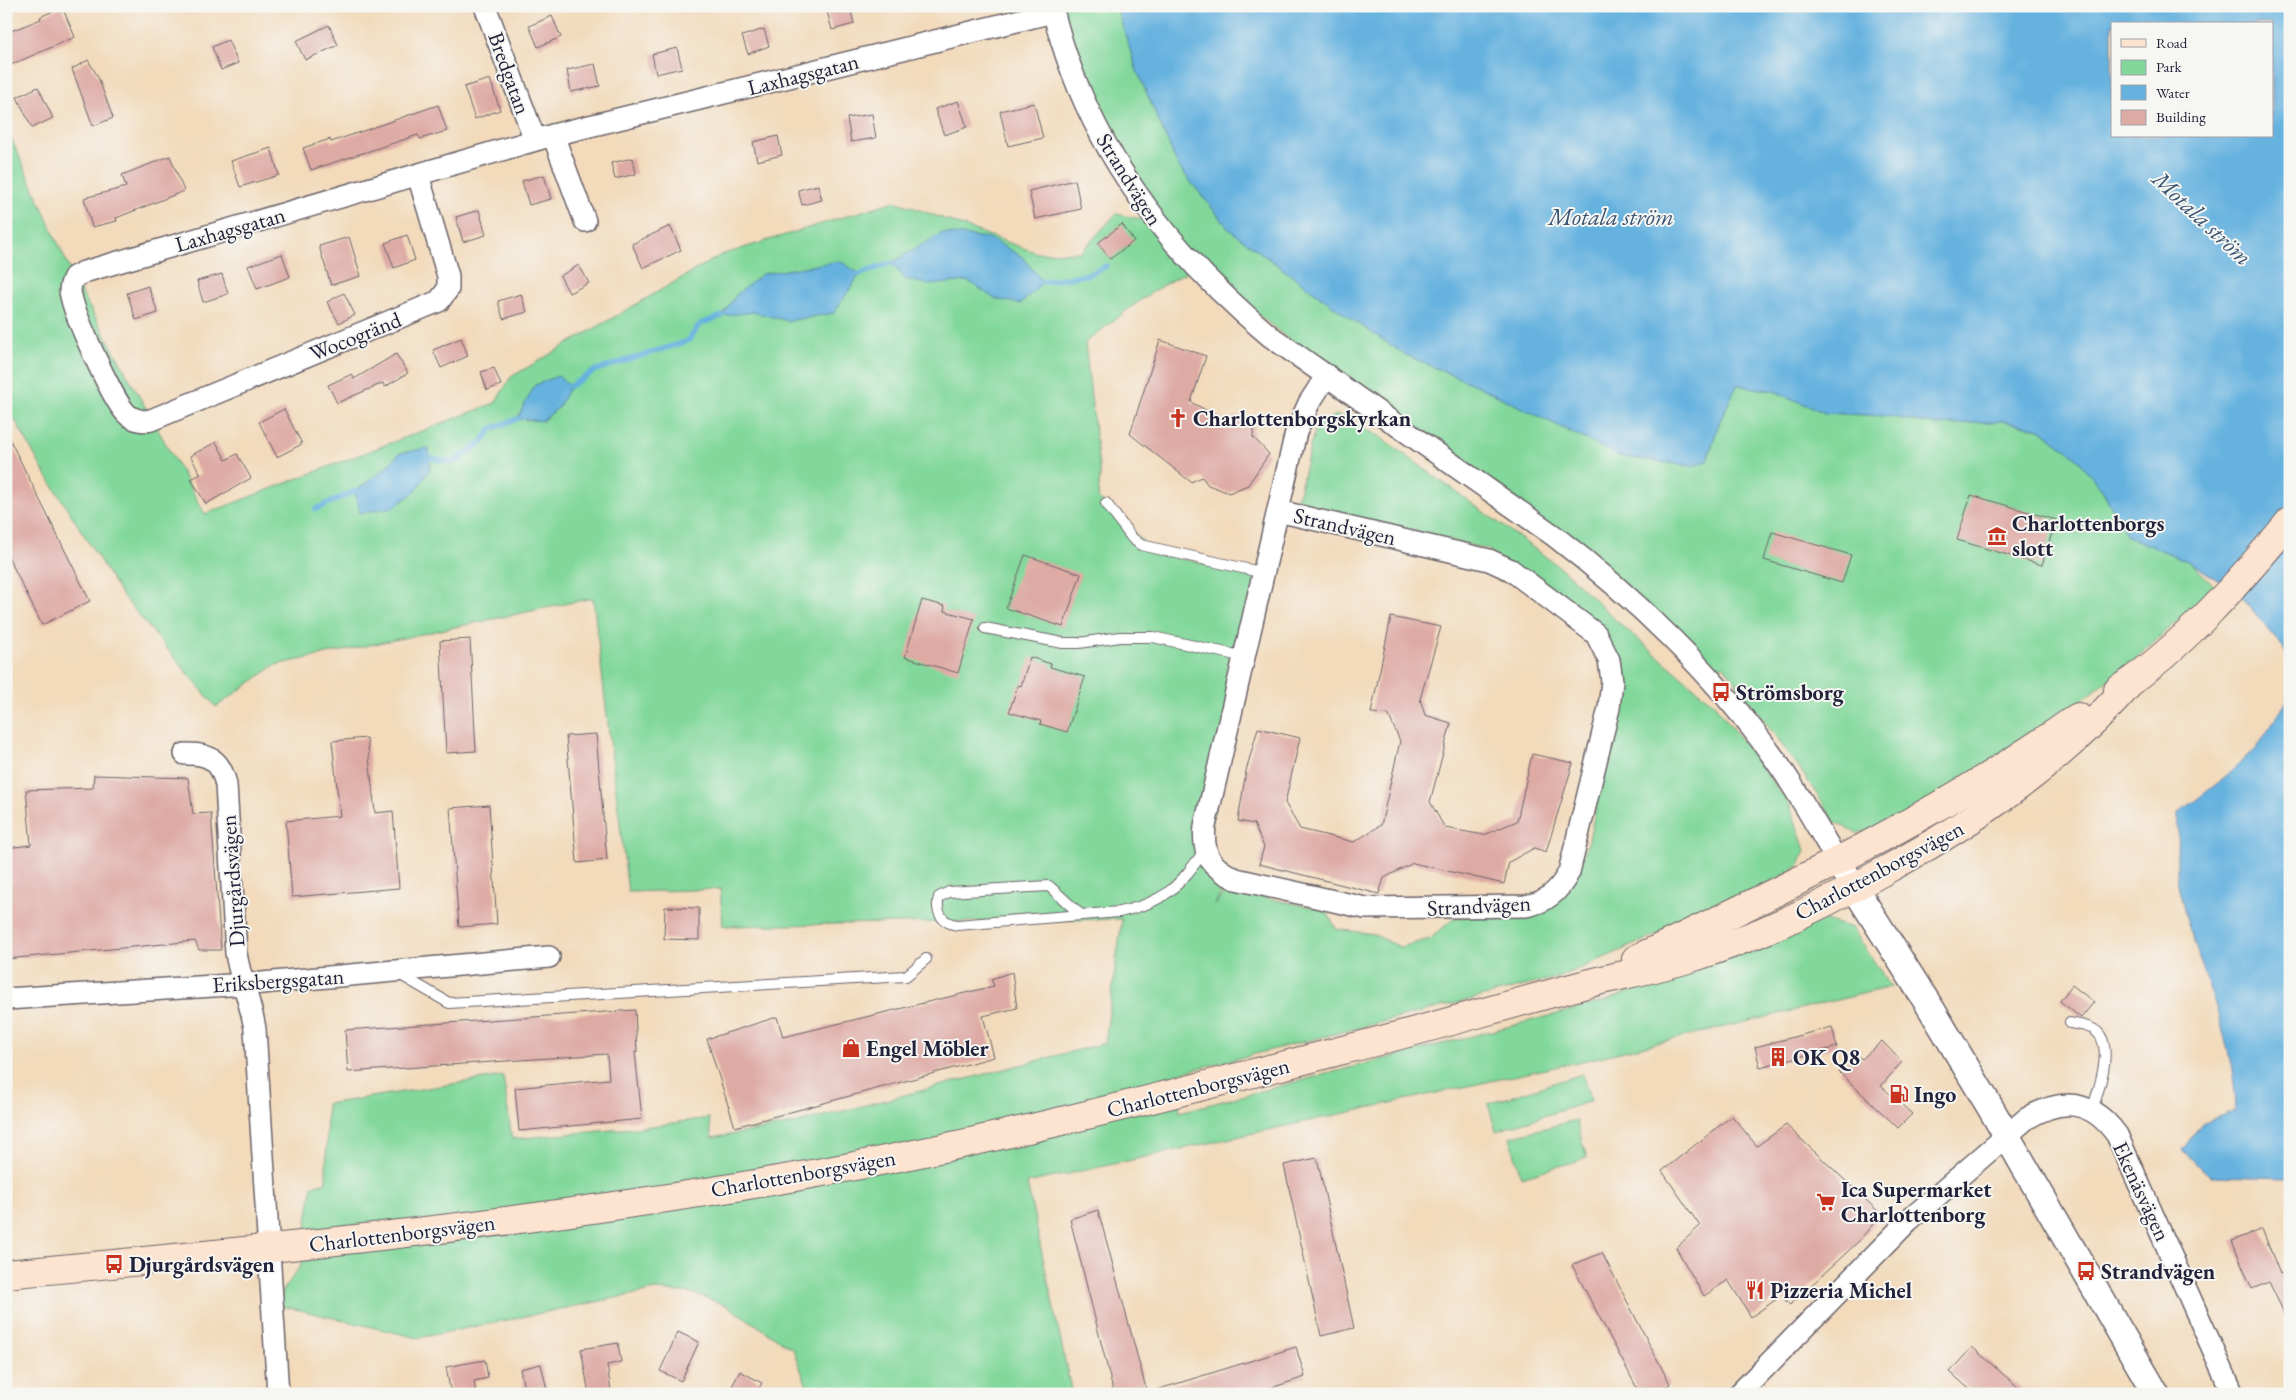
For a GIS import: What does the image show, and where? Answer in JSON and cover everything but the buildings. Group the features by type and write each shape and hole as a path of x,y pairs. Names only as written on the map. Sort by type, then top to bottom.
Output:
{"main road":[{"name":"Charlottenborgsvägen","path":"1583,985 1838,862 1905,826 1998,770 2133,680 2191,629 2267,549 2290,521"},
{"name":"Charlottenborgsvägen","path":"6,1274 269,1249 569,1212 817,1173 954,1145 1134,1103 1688,959 1811,910 1925,849 1981,814 2029,780 2110,707 2133,680"}],"street":[{"name":"Bredgatan","path":"485,6 544,138"},
{"name":"Laxhagsgatan","path":"146,421 127,415 113,393 82,327 70,296 71,284 74,278 105,266 544,138 1053,9"},
{"name":"Strandvägen","path":"1053,9 1071,69 1093,120 1120,168 1159,226 1197,269 1270,336 1576,553 1654,622 1710,680 1755,732 1786,776 1853,888 1932,1010 2007,1134 2156,1394"},
{"path":"544,138 585,221"},
{"name":"Wocogränd","path":"146,421 439,301 448,289 448,276 418,175"},
{"name":"Strandvägen","path":"1278,510 1489,560 1511,570 1596,634 1605,649 1612,672 1609,708 1570,872 1558,889 1535,904 1405,909 1365,908 1236,879 1218,869 1205,850 1206,826 1244,657 1296,432 1310,402 1327,375"},
{"name":"Djurgårdsvägen","path":"185,754 210,758 224,772 226,785 236,953 251,1004 255,1029 278,1394"},
{"name":"Eriksbergsgatan","path":"6,999 244,984 549,957"},
{"name":"Ekenäsvägen","path":"1740,1394 1896,1232 2007,1134 2042,1109 2062,1104 2072,1104 2092,1111 2109,1124 2124,1147 2232,1394"}],"lane":[{"path":"1106,503 1132,538 1141,545 1264,573"},
{"path":"985,628 1063,643 1078,643 1120,637 1153,637 1244,657"},
{"path":"1081,915 1049,886 948,892 940,897 937,904 943,920 949,924 957,925 1119,912 1138,908 1166,895 1180,884 1205,850"},
{"path":"394,971 450,1003 906,976 926,959"},
{"path":"2070,1023 2086,1026 2097,1031 2105,1044 2101,1078 2092,1111"}],"green space":[{"path":"1052,6 1116,6 1136,68 1178,166 1230,230 1351,319 1406,355 1480,387 1619,456 1692,466 1707,461 1719,423 1737,385 1774,391 1825,413 1887,416 1938,425 2003,421 2040,429 2075,456 2103,491 2127,536 2190,562 2215,586 2134,661 2075,705 1887,828 1856,833 1835,822 1804,775 1723,665 1709,676 1479,483 1371,406 1198,266 1153,292 1085,343 1100,476 1098,498 1154,552 1267,579 1205,850 1229,878 1214,906 1226,890 1326,910 1336,929 1373,934 1400,947 1430,939 1453,919 1493,913 1576,874 1589,840 1621,686 1617,657 1489,550 1395,526 1307,510 1297,500 1316,424 1337,415 1379,436 1561,568 1620,624 1715,705 1789,804 1805,850 1799,866 1752,893 1560,977 1176,1074 1180,1112 1603,1002 1822,919 1852,928 1891,987 1591,1059 1027,1183 1072,1394 810,1394 793,1349 726,1305 693,1293 655,1290 418,1338 274,1304 301,1265 312,1186 326,1182 327,1104 503,1076 512,1139 645,1127 709,1118 712,1138 793,1124 1105,1043 1122,919 723,926 720,889 628,892 593,598 275,665 216,707 121,594 43,470 6,404 6,127 76,283 205,514 495,403 511,377 721,255 895,201 1037,253 1081,252 1116,214 1161,223 1109,149"},
{"path":"1582,1074 1591,1101 1496,1131 1488,1104"},
{"path":"1576,1120 1587,1158 1521,1177 1510,1137"}],"water":[{"name":"Motala ström","path":"1116,6 2290,6 2290,665 2283,647 2239,594 2190,562 2127,536 2103,491 2075,456 2040,429 2003,421 1938,425 1887,416 1825,413 1774,391 1737,385 1719,423 1707,461 1692,466 1619,456 1480,387 1406,355 1351,319 1230,230 1178,166 1136,68"},
{"path":"942,233 989,238 1021,256 1043,282 1021,304 995,299 968,281 930,285 905,279 891,263"},
{"path":"840,261 860,274 834,313 788,321 754,312 722,316 736,295 762,274"},
{"path":"558,376 570,386 558,408 542,421 517,419 535,385"},
{"path":"429,448 430,468 417,490 394,507 360,513 355,491 382,471 400,453"},
{"path":"2290,697 2290,1178 2210,1176 2182,1150 2202,1123 2236,1110 2234,1082 2222,1027 2186,918 2179,890 2177,863 2178,814 2219,782 2256,749"}],"waterway":[{"path":"860,274 891,263"},
{"path":"1043,282 1090,274 1106,266"},
{"path":"570,386 596,370 688,341 700,324 722,316"},
{"path":"429,458 454,462 482,442 491,429 517,419"},
{"path":"316,509 355,491"}],"place":[{"name":"Charlottenborgskyrkan","path":"1178,418"},
{"name":"Charlottenborgs slott","path":"1997,536"},
{"name":"Strömsborg","path":"1721,692"},
{"name":"Engel Möbler","path":"851,1048"},
{"name":"OK Q8","path":"1778,1057"},
{"name":"Ingo","path":"1899,1094"},
{"name":"Ica Supermarket Charlottenborg","path":"1826,1202"},
{"name":"Djurgårdsvägen","path":"114,1264"},
{"name":"Strandvägen","path":"2086,1271"},
{"name":"Pizzeria Michel","path":"1755,1290"}]}
